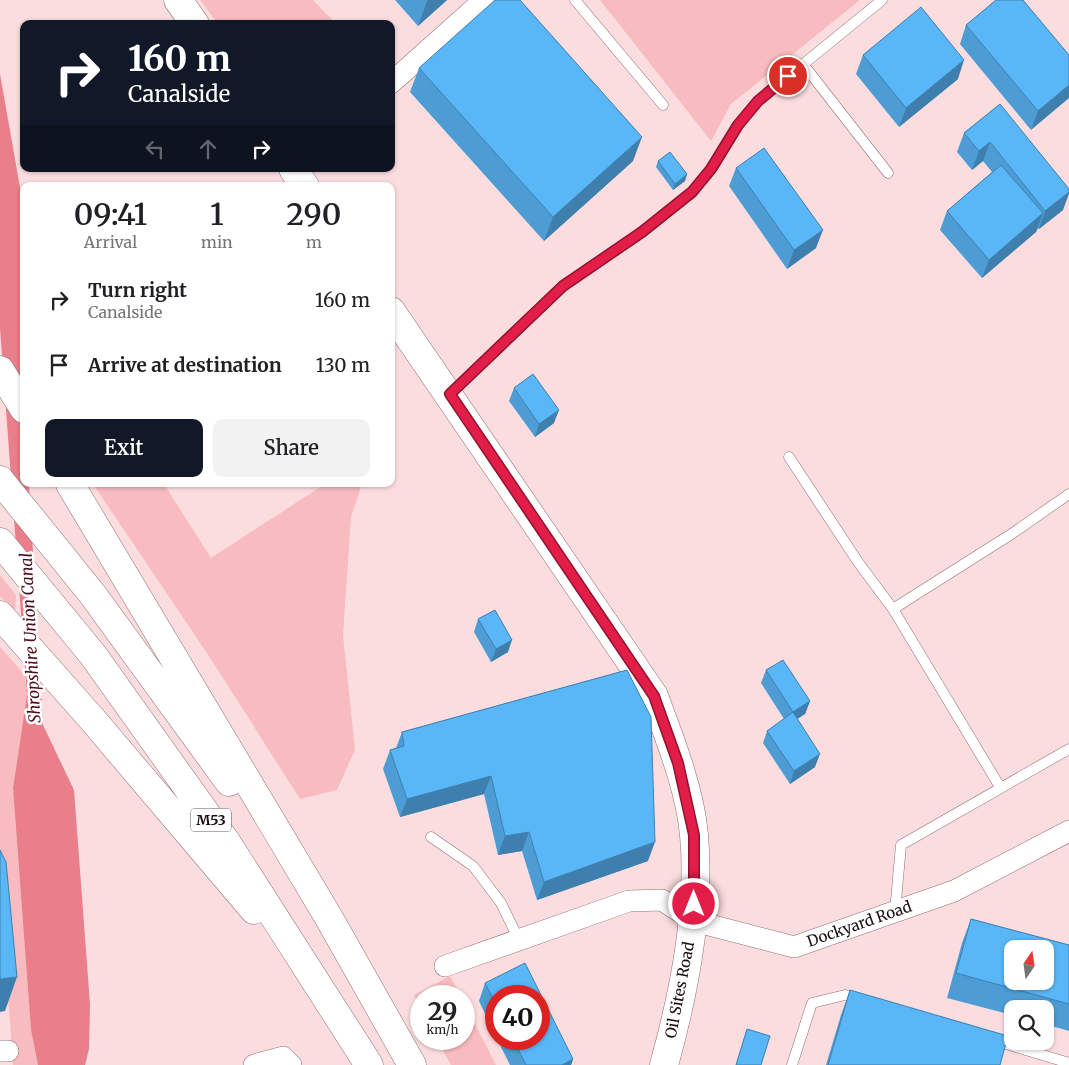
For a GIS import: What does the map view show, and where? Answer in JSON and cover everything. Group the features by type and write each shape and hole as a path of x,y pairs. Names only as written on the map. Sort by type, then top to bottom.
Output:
{"main road":[{"path":"178,0 191,20"},
{"name":"Oil Sites Road","path":"395,316 654,696 678,763 694,835 694,921 676,1022 664,1065"},
{"path":"0,370 20,402"},
{"name":"M53","path":"0,480 92,595 329,918 412,1065"},
{"path":"73,489 329,918"},
{"name":"M53","path":"0,542 93,655 227,842 369,1065"},
{"path":"0,616 92,719 322,990"}],"street":[{"path":"395,79 484,0"},
{"name":"Dockyard Road","path":"444,966 629,901 662,900 694,921 794,948 954,891 1069,831"},
{"path":"254,1065 284,1057 291,1065"}],"lane":[{"path":"574,0 663,105"},
{"path":"450,394 563,286 642,232 692,192 711,169 738,125 758,101 882,0"},
{"path":"803,64 888,173"},
{"path":"789,457 858,562 893,609 1000,787"},
{"path":"893,609 1013,533 1069,494"},
{"path":"895,912 901,845 1069,749"},
{"path":"431,837 473,866 501,903 519,940"},
{"path":"792,1065 812,1003 845,995 873,1004"},
{"path":"985,1038 1069,1063"}],"shaded area":[{"path":"200,0 313,0 332,20 215,20"},
{"path":"600,0 860,0 731,104 711,141"},
{"path":"95,487 166,487 211,558 320,487 361,487 351,517 343,635 355,750 337,790 300,799 209,656"},
{"path":"0,575 16,595 15,611 0,596"},
{"path":"0,647 25,675 27,695 13,788 31,1030 38,1065 13,1065 0,881"},
{"path":"450,976 455,985 433,985"},
{"path":"475,1024 485,1043 485,1050 488,1050 496,1065 451,1065 443,1050 475,1050"}],"water":[{"name":"Shropshire Union Canal","path":"0,74 20,187 20,487 29,487 43,725 74,790 90,1004 89,1049 85,1065 38,1065 31,1030 13,788 27,695 0,328"}],"building":[{"path":"495,0 520,0 642,137 553,217 419,68"},
{"path":"996,0 1023,0 1069,55 1069,85 1038,111 966,25"},
{"path":"921,7 964,60 906,108 863,55"},
{"path":"1000,104 1069,189 1069,192 1045,211 990,142 979,151 964,133"},
{"path":"764,148 823,230 794,250 736,168"},
{"path":"670,152 687,174 675,184 658,161"},
{"path":"1001,165 1043,213 989,260 947,211"},
{"path":"533,374 559,410 539,424 514,388"},
{"path":"495,610 512,640 496,649 478,619"},
{"path":"783,660 810,701 793,712 766,670"},
{"path":"627,670 651,717 655,842 544,882 529,832 505,836 491,776 407,799 390,750 404,746 402,732"},
{"path":"793,712 820,754 794,771 767,731"},
{"path":"0,850 6,862 17,977 0,979"},
{"path":"971,919 1050,940 1004,940 1004,986 956,973"},
{"path":"1054,941 1069,945 1069,1004 1018,990 1054,990"},
{"path":"525,963 536,985 486,985 485,983"},
{"path":"850,990 1004,1035 1004,1050 1000,1065 828,1065"},
{"path":"550,1013 573,1059 562,1065 526,1065 518,1050 550,1050"},
{"path":"747,1029 770,1036 761,1065 736,1065"}],"route":[{"path":"694,904 694,835 678,763 654,696 450,394 563,286 642,232 692,192 711,169 738,125 758,101 788,76"}]}
